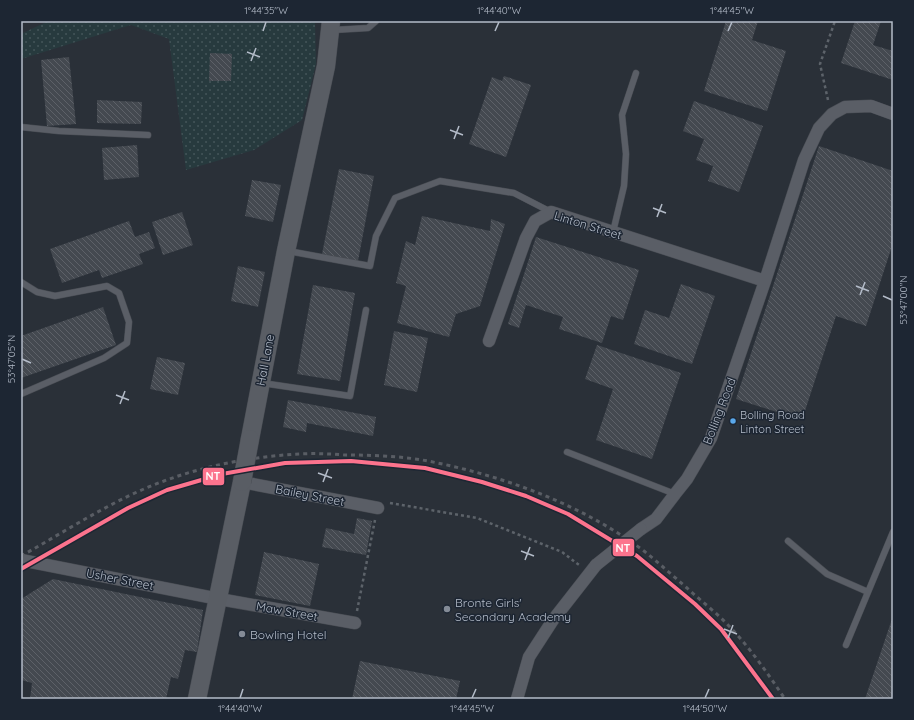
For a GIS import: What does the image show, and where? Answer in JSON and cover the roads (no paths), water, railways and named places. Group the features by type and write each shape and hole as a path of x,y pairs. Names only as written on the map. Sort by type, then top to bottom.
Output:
{"street":[{"name":"Hall Lane","path":"197,699 219,599 286,251 325,72 331,26"},
{"name":"Bolling Road","path":"517,699 529,657 553,620 592,569 641,529 656,519 687,478 711,438 765,281 804,160 819,128 832,114 845,107 870,106 893,114"},
{"name":"Linton Street","path":"489,341 526,238 535,221 551,212 765,281"},
{"name":"Bailey Street","path":"242,482 378,508"},
{"name":"Usher Street","path":"21,560 219,599"},
{"name":"Maw Street","path":"219,599 355,624"}],"lane":[{"path":"331,26 368,28 376,21"},
{"path":"613,232 624,186 626,154 622,115 636,73"},
{"path":"21,127 59,131 148,135"},
{"path":"286,251 370,266 376,236 395,198 440,181 514,193 551,212"},
{"path":"21,282 37,292 55,296 107,286 119,293 129,322 127,343 104,358 21,394"},
{"path":"261,382 350,396 366,310"},
{"path":"567,452 675,494"},
{"path":"846,645 893,532"},
{"path":"788,541 827,574 868,592"}],"railway":[{"path":"21,556 109,506 145,488 180,475 231,462 284,455 307,454 386,456 428,461 485,475 541,494 594,519 620,534 650,556 724,621 752,653 785,699"}],"place":[{"name":"Bolling Road Linton Street","path":"733,421"},
{"name":"Bronte Girls' Secondary Academy","path":"447,609"},
{"name":"Bowling Hotel","path":"242,634"}]}
